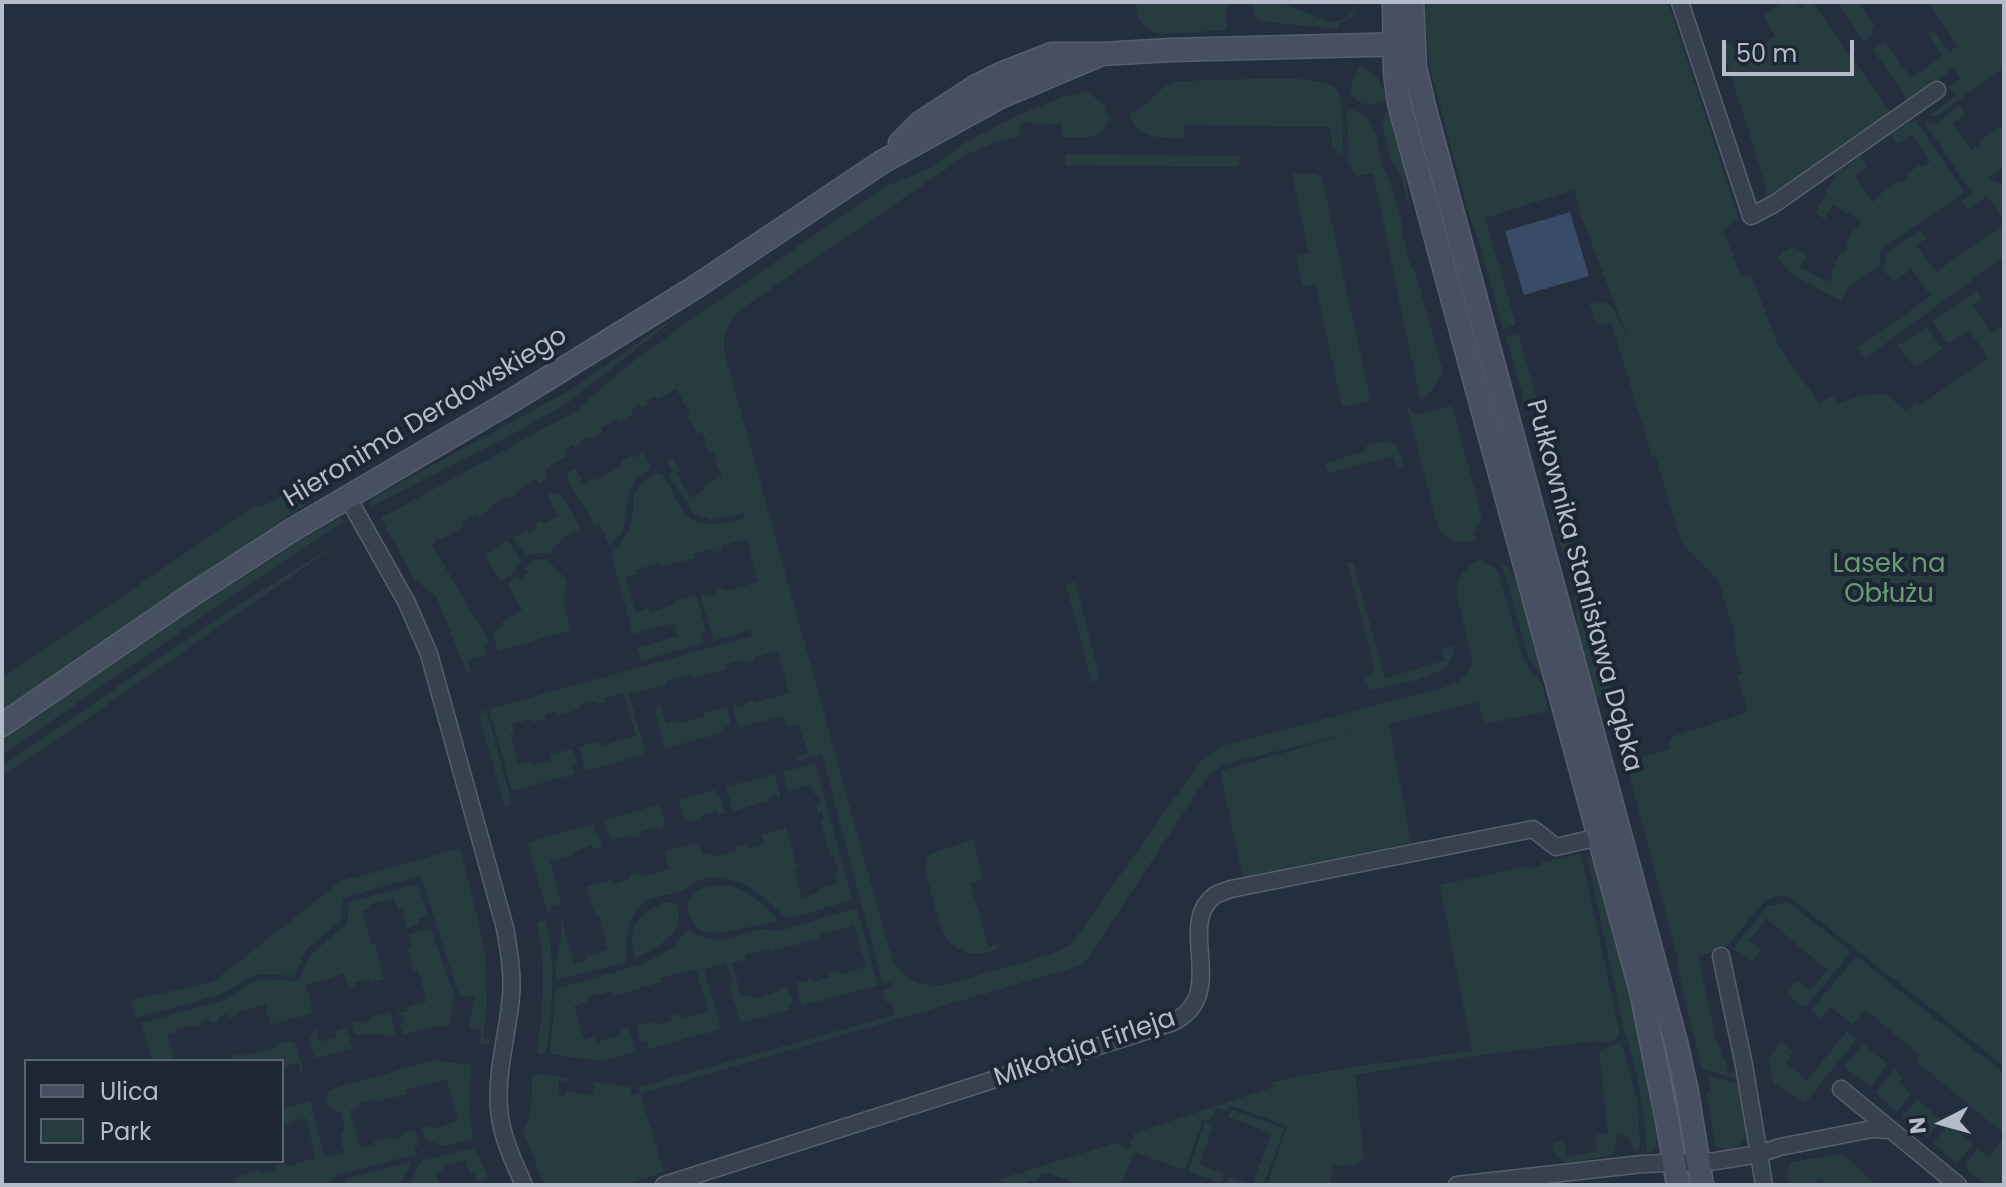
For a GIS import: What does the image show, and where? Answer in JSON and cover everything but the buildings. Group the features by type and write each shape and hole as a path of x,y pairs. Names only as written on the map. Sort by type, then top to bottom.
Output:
{"street":[{"name":"Pułkownika Stanisława Dąbka","path":"1394,2 1403,45 1415,67 1676,1042 1702,1185"},
{"name":"Pułkownika Stanisława Dąbka","path":"1412,2 1395,73 1399,103 1641,991 1678,1185"},
{"path":"1680,2 1751,216 1774,204 1937,90"},
{"name":"Hieronima Derdowskiego","path":"2,725 292,530 513,400 694,288 882,162 920,123 1001,74 1052,54 1403,45"},
{"path":"348,498 407,603 429,654 505,928 511,959 511,996 498,1104 503,1133 524,1185"},
{"name":"Mikołaja Firleja","path":"664,1185 1184,1017 1194,1006 1199,993 1201,916 1213,897 1221,892 1533,829 1556,847 1599,837"},
{"path":"1721,956 1744,1065 1764,1185"},
{"path":"1841,1089 1958,1185"},
{"path":"1457,1185 1642,1164 1716,1161 1872,1129 1891,1130"}],"green space":[{"path":"1136,2 1229,2 1227,30 1157,33 1143,24"},
{"path":"1254,2 1277,2 1328,21 1339,21 1359,2 1351,18 1338,24 1338,29 1258,21 1252,11"},
{"name":"Lasek na Obłużu","path":"1426,2 1668,2 1739,219 1723,230 1741,276 1751,275 1778,345 1819,403 1833,396 1838,403 1865,395 1885,394 1906,410 1916,403 1919,406 1988,358 1969,330 1950,343 1933,321 1977,291 1982,299 1973,306 1992,333 2004,325 2004,1066 1788,896 1774,897 1764,902 1725,949 1698,956 1717,1044 1722,1058 1725,1058 1728,1074 1736,1073 1737,1079 1702,1069 1678,960 1626,761 1621,755 1608,709 1625,704 1641,757 1670,749 1674,736 1748,712 1737,675 1742,673 1733,642 1737,641 1718,580 1682,544 1611,322 1596,325 1590,304 1604,302 1612,306 1630,344 1574,190 1485,218 1516,325 1503,329 1429,65"},
{"path":"1783,2 1796,2 1800,8 1803,2 1812,2 1892,114 1775,197 1767,199 1766,186 1721,45 1730,43 1741,57 1775,36 1763,16"},
{"path":"1838,2 1858,2 1875,27 1871,29 1874,34 1863,42"},
{"path":"1928,2 2004,2 2004,68 1936,116 1929,116 1955,96 1949,87 1961,78 1954,68 1908,100 1873,50 1885,41 1911,78 1943,56 1928,34 1934,30 1949,52 1958,46"},
{"path":"1358,67 1374,74 1388,101 1369,104 1355,98 1351,86"},
{"path":"1291,78 1335,87 1342,109 1343,156 1332,148 1331,127 1184,125 1184,138 1167,138 1143,133 1132,121 1130,112 1136,112 1164,87 1179,81"},
{"path":"1087,92 1104,104 1109,115 1104,130 1099,134 1085,138 1062,137 1062,124 1020,123 1019,136 968,154 740,310 725,334 724,351 893,961 911,980 940,986 1052,954 1071,945 1206,756 1222,746 1452,685 1460,680 1468,671 1472,658 1456,591 1463,572 1480,560 1496,569 1499,575 1524,662 1541,682 1549,711 1484,724 1478,702 1389,724 1411,843 1243,877 1220,771 1359,731 1225,764 1204,782 1083,965 640,1094 639,1087 894,1015 891,1001 886,1002 883,991 893,987 891,982 883,985 822,754 797,761 795,758 808,753 799,724 787,727 784,716 738,728 732,705 735,704 737,708 746,705 746,702 753,700 754,703 789,693 778,651 753,658 753,662 745,664 743,660 725,665 726,669 666,681 667,685 629,694 646,754 585,771 579,747 599,741 601,746 636,736 624,693 605,698 606,702 580,705 580,709 557,716 555,712 545,715 546,719 512,724 514,733 510,734 519,764 530,761 532,765 551,760 550,755 573,749 577,764 572,766 574,774 512,791 489,709 752,636 750,630 714,641 700,594 706,596 722,588 724,591 758,582 747,539 722,546 722,550 714,553 712,549 694,554 695,558 662,567 660,563 636,570 636,574 625,577 635,612 648,608 650,612 696,595 706,631 701,633 704,643 641,661 637,648 678,636 674,623 633,634 612,556 629,530 635,493 639,487 656,473 662,474 685,512 701,523 726,523 744,518 743,513 712,520 694,514 669,475 674,472 667,461 672,458 680,471 676,473 691,498 722,475 715,463 718,461 703,442 706,440 701,431 697,433 676,389 658,399 655,396 647,401 648,405 631,410 633,414 620,422 617,419 601,428 602,432 580,441 581,444 575,448 573,445 564,450 567,456 545,469 547,478 539,483 536,479 515,492 516,495 510,499 507,496 479,517 476,514 462,523 464,526 441,540 438,537 435,539 432,545 489,643 484,645 487,655 468,660 471,672 467,673 436,596 414,579 381,518 576,411 627,366 693,318 885,187 930,168 966,142 1021,114 1062,97"},
{"path":"1960,105 1966,114 1953,124 1971,150 2004,124 2004,166 1989,178 1996,183 2004,183 2004,220 1987,196 1968,209 1962,201 1972,194 1924,122 1936,124"},
{"path":"1352,110 1370,121 1376,136 1443,372 1426,398 1420,399 1373,173 1356,176 1347,161 1347,115"},
{"path":"1391,110 1403,156 1411,215 1401,176 1391,160 1382,126 1385,114"},
{"path":"1916,121 1965,192 1881,250 1879,266 1849,286 1841,301 1792,274 1777,257 1794,247 1807,254 1800,267 1829,282 1840,253 1844,254 1854,228 1857,229 1862,221 1833,205 1825,219 1815,213 1837,172 1860,157 1867,166 1854,176 1873,202 1897,181 1899,183 1907,178 1905,175 1930,162 1912,135 1898,144 1891,134"},
{"path":"1065,154 1239,156 1240,164 1237,167 1065,165"},
{"path":"1292,174 1322,177 1369,401 1342,407 1316,285 1303,287 1296,256 1309,253"},
{"path":"2004,224 2004,257 1864,356 1857,348 1931,296 1912,269 1893,282 1883,269 1886,254 1920,230 1926,238 1917,245 1936,272"},
{"path":"689,307 569,402 370,507 371,500 378,495 572,389"},
{"path":"1927,326 1942,349 1915,367 1898,346"},
{"path":"1518,334 1538,403 1526,406 1506,337"},
{"path":"1407,406 1417,414 1452,406 1481,513 1480,524 1474,533 1476,541 1454,541 1445,537 1438,528"},
{"path":"1389,440 1397,445 1402,466 1397,468 1393,456 1328,473 1325,463 1366,451 1366,446"},
{"path":"644,452 651,468 633,483 623,531 610,546 600,524 595,526 567,473 575,468 583,483 593,478 595,481 623,465 621,461"},
{"path":"313,478 322,478 325,485 321,494 2,712 2,678 253,507 266,505"},
{"path":"1553,487 1613,695 1597,699 1580,643 1573,589 1549,505"},
{"path":"555,492 561,495 581,529 564,537 549,554 526,556 513,538 537,528 535,524 542,521 544,524 558,516 547,496"},
{"path":"340,518 345,521 2,755 2,740 181,617"},
{"path":"348,537 2,777 2,766 218,618"},
{"path":"508,540 520,564 512,574 500,581 485,554"},
{"path":"539,559 548,561 567,580 563,600 571,630 498,651 492,632 522,610 507,584 517,576 521,580 528,572 524,569"},
{"path":"1494,560 1508,567 1522,591 1546,679 1529,660 1503,567"},
{"path":"1347,563 1353,563 1385,678 1444,661 1441,649 1454,646 1448,664 1424,677 1370,689 1363,680 1375,669"},
{"path":"1075,582 1099,675 1098,680 1092,682 1066,585"},
{"path":"661,705 666,723 704,717 704,713 727,707 731,725 723,728 724,732 665,749 655,711"},
{"path":"486,709 512,805 505,807 479,715"},
{"path":"815,763 852,900 791,918 744,884 722,878 703,879 640,906 630,922 626,962 556,980 561,916 574,964 587,960 586,956 608,950 599,915 595,916 587,887 612,880 614,884 630,879 629,875 639,873 641,877 669,869 665,851 699,843 702,855 711,853 713,857 737,851 736,847 747,844 749,848 764,844 762,835 786,828 802,898 818,893 817,889 838,883 834,856 830,856 821,820 824,819 822,811 818,812 816,805 821,803 818,794 814,794 811,785 787,792 783,772"},
{"path":"774,774 781,798 778,799 776,795 768,801 733,811 726,787"},
{"path":"715,790 725,813 719,815 717,811 693,822 684,818 679,800"},
{"path":"660,804 665,823 659,832 658,827 640,832 641,836 632,838 631,835 610,841 604,820"},
{"path":"593,824 602,847 594,849 592,845 574,851 574,855 550,861 561,904 550,907 551,911 547,912 527,842"},
{"path":"973,839 983,879 970,884 989,947 999,944 998,948 983,954 968,953 948,940 939,920 926,872 930,854"},
{"path":"460,848 485,957 487,1003 483,1038 491,1040 489,1044 480,1044 481,1030 469,1026 474,997 459,995 421,876 343,898 341,920 306,950 294,976 257,974 219,995 136,1018 131,1000 213,982 341,881"},
{"path":"1581,854 1620,1034 1614,1041 1473,1056 1355,1075 1364,1160 1353,1165 1332,1166 1331,1185 1267,1185 1287,1126 1229,1105 1227,1111 1216,1108 1210,1121 1203,1119 1185,1170 1134,1152 1121,1185 1083,1185 1047,1173 1041,1174 1035,1182 1029,1180 1026,1185 1011,1185 997,1180 1115,1143 1128,1149 1135,1133 1273,1087 1271,1082 1345,1068 1472,1051 1440,885 1528,866 1530,869 1541,866 1542,862"},
{"path":"1587,855 1596,862 1616,935 1656,1109 1659,1137 1653,1151 1647,1153 1637,1076 1624,1031"},
{"path":"418,884 428,916 418,919 419,924 407,928 402,909 398,910 394,898 369,905 369,909 362,911 384,979 371,982 369,979 354,983 355,987 349,988 344,974 306,985 313,1013 271,1025 265,1004 237,1012 238,1016 229,1018 227,1014 219,1017 219,1021 211,1023 209,1019 201,1022 201,1026 176,1029 176,1033 167,1035 173,1059 151,1059 142,1023 223,1000 259,979 298,981 311,954 347,924 349,902"},
{"path":"717,885 735,887 750,894 776,917 776,922 721,932 703,932 692,919 687,902 699,890"},
{"path":"665,902 677,904 678,924 661,944 635,958 632,939 637,923 648,911"},
{"path":"1789,903 1848,949 1849,955 1802,1007 1787,992 1797,981 1810,991 1827,970 1767,919 1749,940 1761,951 1752,962 1733,949 1767,906"},
{"path":"857,908 878,985 802,1006 796,983 829,977 828,973 839,971 840,974 866,967 854,925 770,952 769,949 745,955 746,959 732,963 741,997 752,995 754,999 787,986 793,1003 789,1005 790,1010 741,1023 729,985 733,981 726,962 704,969 721,1029 648,1049 647,1041 641,1043 637,1026 654,1021 656,1025 672,1021 671,1016 681,1014 683,1018 708,1011 696,969 613,996 611,991 586,998 587,1002 574,1006 584,1040 595,1037 597,1042 621,1035 620,1030 629,1028 636,1052 600,1061 550,1054 556,989 646,963 672,948 687,929 704,938 721,940 762,929 779,931"},
{"path":"545,920 552,970 546,1054 537,1053 543,988 537,922"},
{"path":"431,928 454,995 449,1027 435,1026 403,1035 400,1024 405,1022 403,1015 399,1016 398,1013 427,1001 418,970 414,971 408,934"},
{"path":"1859,958 2004,1073 2004,1134 1916,1061 1920,1055 1866,1010 1853,1025 1831,1007 1821,1019 1811,1010 1854,959"},
{"path":"390,1012 397,1036 355,1034 352,1022 359,1020 361,1024 371,1021 370,1017"},
{"path":"346,1028 353,1048 315,1058 310,1042 313,1032 317,1029 319,1042 337,1037 336,1031"},
{"path":"1847,1031 1857,1039 1806,1102 1773,1083 1769,1057 1781,1042 1794,1052 1786,1062 1807,1080"},
{"path":"1621,1040 1638,1105 1640,1147 1635,1152 1629,1137 1617,1134 1611,1155 1569,1163 1564,1161 1552,1150 1554,1143 1563,1141 1567,1156 1597,1152 1595,1135 1608,1133 1599,1050"},
{"path":"289,1041 296,1044 302,1078 298,1063 284,1066 284,1059 233,1059 232,1055 241,1053 242,1056"},
{"path":"1863,1044 1888,1064 1870,1087 1845,1068"},
{"path":"434,1060 471,1065 469,1114 473,1138 444,1146 426,1140 422,1128 431,1125 432,1129 458,1121 447,1079 406,1090 406,1094 359,1103 359,1107 350,1110 360,1148 391,1136 392,1140 402,1137 402,1133 415,1130 419,1145 414,1147 417,1154 337,1175 326,1185 237,1185 235,1177 260,1170 261,1174 277,1170 276,1165 286,1163 288,1166 316,1158 306,1118 289,1122 289,1126 284,1127 284,1108 310,1101 325,1157 344,1152 340,1137 345,1129 341,1113 327,1101 329,1090"},
{"path":"1894,1069 1903,1077 1899,1083 1912,1094 1897,1112 1875,1093"},
{"path":"533,1073 569,1078 568,1082 559,1080 558,1095 565,1096 567,1091 593,1095 595,1082 630,1087 633,1096 640,1094 664,1172 623,1185 544,1185 523,1130 531,1110"},
{"path":"1708,1076 1738,1084 1746,1127 1742,1142 1731,1149 1716,1147 1707,1093 1711,1092"},
{"path":"1917,1099 1942,1120 1928,1137 1902,1116"},
{"path":"1231,1110 1284,1128 1264,1185 1253,1185 1271,1133 1228,1117"},
{"path":"1205,1122 1213,1125 1199,1165 1224,1174 1221,1183 1188,1171"},
{"path":"1948,1124 1973,1145 1957,1163 1934,1144"},
{"path":"2004,1137 2004,1185 1986,1183 1976,1178 1966,1164 1978,1149 1988,1157"},
{"path":"475,1147 488,1178 477,1182 474,1173 470,1174 466,1160 443,1166 444,1170 436,1173 439,1185 409,1185 421,1161"},
{"path":"1843,1154 1876,1185 1829,1185 1819,1177 1812,1185 1789,1185 1787,1173 1791,1162"},
{"path":"412,1161 400,1185 346,1185 345,1179"},
{"path":"1230,1177 1252,1185 1226,1184"}],"water":[{"path":"1570,212 1589,276 1524,295 1505,231"}]}
